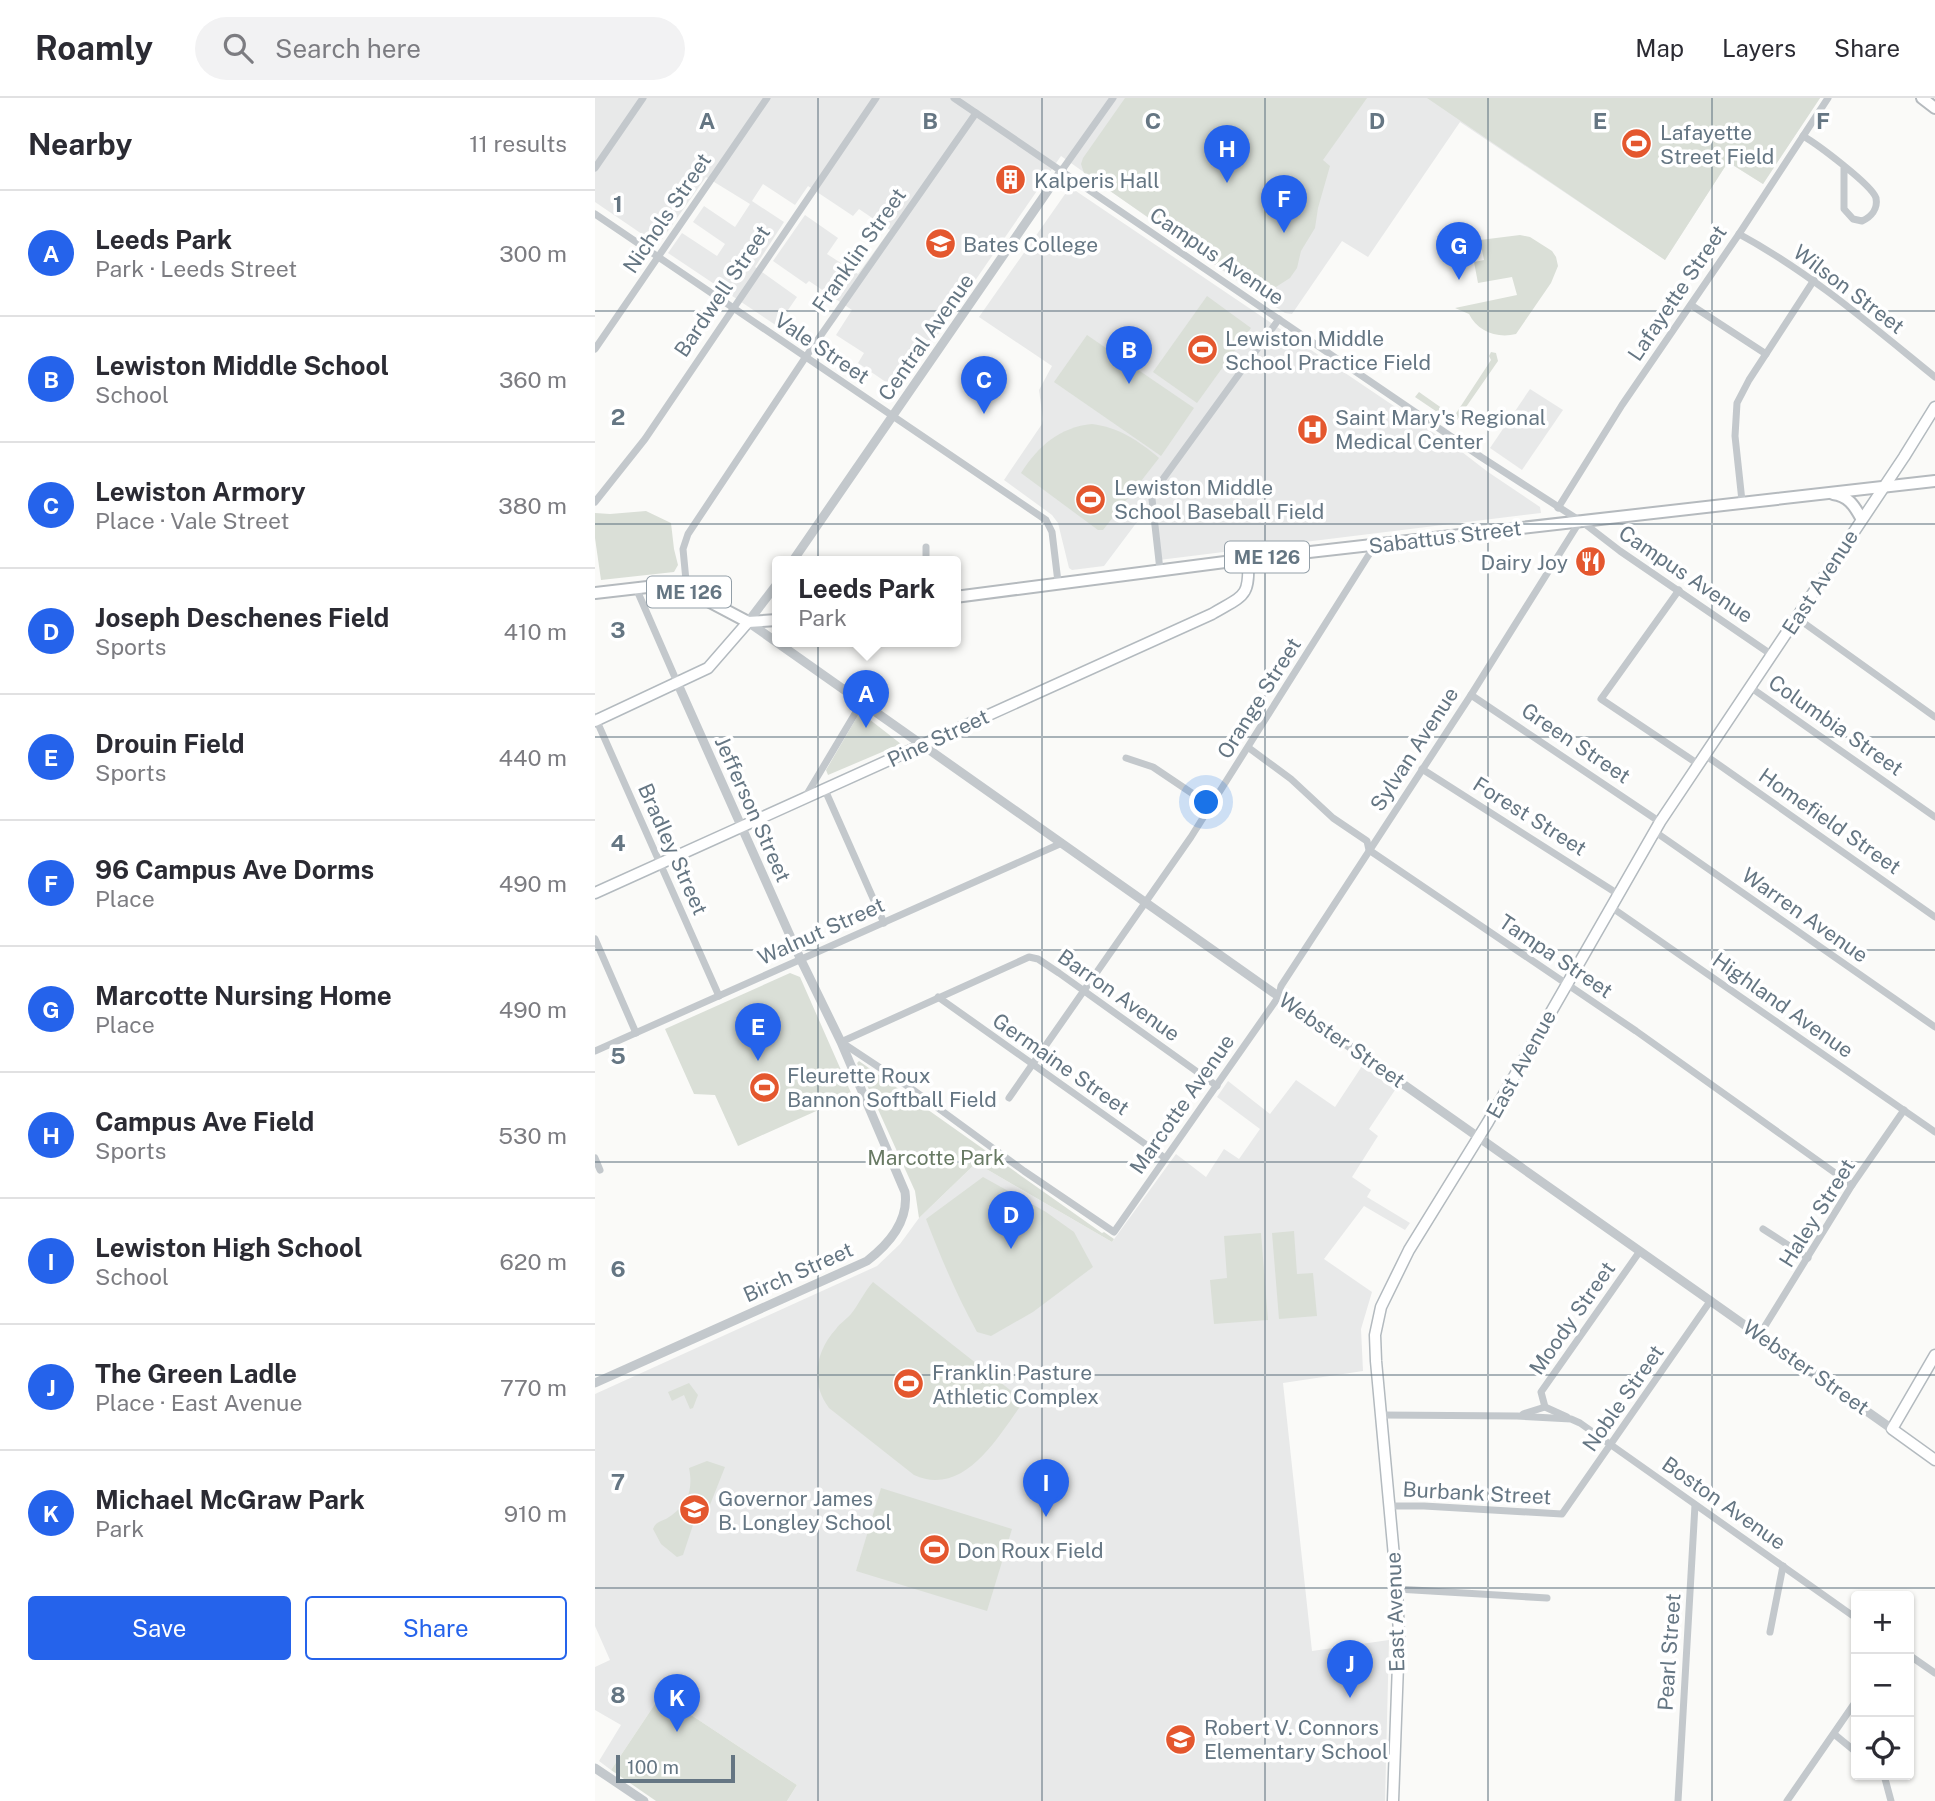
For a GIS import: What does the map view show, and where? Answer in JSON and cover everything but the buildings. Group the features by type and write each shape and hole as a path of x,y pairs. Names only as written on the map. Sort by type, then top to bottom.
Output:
{"main road":[{"path":"1922,98 1935,108"},
{"name":"East Avenue","path":"1393,1801 1399,1637 1390,1506 1375,1361 1375,1335 1381,1307 1402,1262 1479,1137 1654,831 1935,407"},
{"name":"Sabattus Street","path":"961,596 1248,559 1935,481"},
{"path":"1823,492 1846,497 1861,518"},
{"name":"Pine Street","path":"595,893 1212,614 1246,592 1249,584 1248,559"},
{"name":"ME 126","path":"595,593 674,587 748,622 772,620"},
{"path":"596,719 713,664 748,622"},
{"path":"1892,1429 1935,1355"},
{"name":"Webster Street","path":"1892,1429 1935,1460"}],"street":[{"path":"595,168 643,98"},
{"name":"Nichols Street","path":"595,349 767,98"},
{"name":"Bardwell Street","path":"595,502 645,439 876,98"},
{"name":"Campus Avenue","path":"954,98 1580,521 1773,655"},
{"name":"Central Avenue","path":"796,556 1113,98"},
{"name":"Lafayette Street","path":"1558,508 1622,405 1828,98"},
{"name":"Franklin Street","path":"687,591 683,549 685,541 805,358 977,113"},
{"path":"1803,136 1844,167 1871,190 1875,198 1875,209 1862,221 1853,219 1844,209 1844,167"},
{"name":"Vale Street","path":"595,214 1046,520 1052,532 1058,582"},
{"name":"Wilson Street","path":"1739,234 1842,300 1935,377"},
{"path":"1742,501 1735,436 1737,403 1814,281"},
{"path":"1691,305 1766,354"},
{"path":"1160,570 1152,499 1155,490 1279,318"},
{"name":"Sylvan Avenue","path":"1279,996 1281,986 1471,695 1580,521"},
{"name":"Orange Street","path":"1009,1098 1211,806 1375,545"},
{"path":"926,547 926,556"},
{"name":"Jefferson Street","path":"636,589 800,958 841,1042"},
{"path":"1679,590 1601,699 1698,765"},
{"path":"748,622 772,591"},
{"path":"1797,618 1935,717"},
{"name":"Webster Street","path":"748,622 772,639"},
{"name":"Webster Street","path":"784,647 1892,1429"},
{"name":"Columbia Street","path":"1750,687 1935,817"},
{"name":"Green Street","path":"1471,695 1660,822"},
{"path":"803,799 862,702"},
{"name":"Bradley Street","path":"596,719 719,996"},
{"name":"Tampa Street","path":"1248,748 1290,779 1333,818 1367,841 1369,850 1566,984 1852,1185"},
{"name":"Homefield Street","path":"1705,755 1934,913"},
{"path":"1126,758 1153,767 1211,806"},
{"name":"Forest Street","path":"1422,769 1618,894"},
{"path":"825,790 884,923"},
{"name":"Warren Avenue","path":"1654,831 1935,1027"},
{"name":"Walnut Street","path":"595,1051 1062,843"},
{"name":"Highland Avenue","path":"1611,907 1935,1132"},
{"path":"595,939 636,1033"},
{"name":"Barron Avenue","path":"841,1042 1029,957 1038,959 1217,1086"},
{"name":"Marcotte Avenue","path":"841,1042 1114,1232 1279,996"},
{"name":"Germaine Street","path":"938,997 1165,1158"},
{"name":"Birch Street","path":"595,1382 856,1266 879,1252 890,1240 905,1211 905,1192 841,1042"},
{"name":"Haley Street","path":"1760,1335 1852,1185 1904,1110"},
{"path":"595,1158 600,1170"},
{"path":"1763,1229 1808,1258"},
{"name":"Moody Street","path":"1545,1407 1541,1392 1640,1251"},
{"name":"Noble Street","path":"1562,1514 1711,1300"},
{"name":"Boston Avenue","path":"1517,1416 1545,1407 1571,1419 1851,1614"},
{"name":"Boston Avenue","path":"1382,1415 1571,1419"},
{"name":"Pearl Street","path":"1678,1801 1695,1505"},
{"name":"Burbank Street","path":"1390,1506 1562,1514"},
{"path":"1770,1632 1783,1566"},
{"path":"1397,1589 1547,1598"},
{"path":"1914,1658 1935,1673"},
{"path":"1787,1801 1851,1708"},
{"path":"1834,1734 1851,1748"},
{"path":"595,1768 644,1801"},
{"path":"1885,1780 1891,1801"}],"shaded area":[{"name":"Bates College","path":"595,98 1820,98 1763,184 1728,162 1665,260 1460,122 1368,257 1342,241 1292,314 1285,313 1263,299 1061,156 899,391 858,363 864,353 836,335 852,310 809,281 806,284 773,261 805,215 838,238 827,254 858,274 890,230 859,209 853,216 808,186 795,205 763,184 752,201 784,222 755,267 797,297 777,326 668,253 682,233 717,256 725,244 693,222 704,206 735,227 750,204 706,177 658,245 595,202"},
{"path":"1070,187 1462,452 1540,507 1541,513 1159,560 1153,516 1140,518 1104,566 1072,570 1069,568 1058,523 1052,515 1004,480 1042,424 1039,390 1052,366 979,317"},
{"name":"Saint Mary's Regional Medical Center","path":"1530,389 1563,410 1522,470 1490,448"},
{"path":"1362,1066 1395,1090 1369,1129 1378,1136 1352,1177 1371,1190 1367,1197 1410,1223 1405,1230 1364,1206 1324,1259 1372,1292 1361,1329 1363,1371 1283,1383 1312,1651 1389,1640 1385,1801 787,1801 797,1785 661,1695 611,1770 599,1761 621,1725 595,1710 595,1667 610,1660 595,1626 595,1394 877,1266 900,1244 919,1218 976,1163 1112,1242 1176,1154 1206,1177 1224,1149 1239,1159 1260,1129 1217,1097 1228,1081 1270,1114 1296,1080 1335,1107"}],"green space":[{"path":"1125,98 1367,98 1323,160 1330,166 1315,228 1301,251 1297,268 1290,278 1262,296 1084,173 1081,164 1083,158"},
{"path":"1427,98 1820,98 1763,184 1728,162 1665,260"},
{"path":"1520,235 1530,237 1552,251 1558,266 1551,283 1516,334 1488,332 1477,325 1469,314 1455,308 1517,295 1512,277 1478,283 1474,262 1484,260 1480,240"},
{"name":"Lewiston Middle School Practice Field","path":"1207,296 1251,328 1197,403 1153,372"},
{"path":"1087,335 1194,408 1161,456 1054,382"},
{"path":"1491,352 1496,353 1498,361 1457,420 1452,422 1415,397 1419,392 1455,415 1491,360"},
{"name":"Lewiston Middle School Baseball Field","path":"1092,424 1111,428 1128,436 1159,458 1103,530 1098,530 1021,473 1042,446 1070,429"},
{"path":"646,511 671,523 678,565 674,572 601,580 595,538 595,513"},
{"path":"860,712 901,744 828,775 826,770"},
{"path":"790,973 800,977 852,1095 738,1146 715,1095 694,1094 665,1029"},
{"name":"Marcotte Park","path":"859,1061 1114,1239 1112,1242 976,1163 919,1218 915,1191 857,1063"},
{"path":"983,1177 1046,1212 1074,1232 1093,1267 1033,1312 991,1336 977,1332 926,1219"},
{"path":"1294,1231 1297,1274 1313,1273 1317,1316 1279,1319 1272,1233"},
{"path":"1261,1233 1268,1320 1214,1324 1210,1280 1227,1278 1224,1236"},
{"name":"Franklin Pasture Athletic Complex","path":"873,1282 1024,1401 979,1459 965,1471 949,1478 932,1480 914,1475 829,1408 819,1388 817,1368 823,1348"},
{"path":"689,1383 698,1395 693,1408 690,1409 684,1395 672,1401 668,1392"},
{"path":"707,1461 725,1467 702,1525 695,1519 683,1555 677,1557 661,1544 653,1529 679,1509 687,1498 689,1468"},
{"name":"Don Roux Field","path":"881,1488 1012,1529 987,1611 856,1571"},
{"path":"661,1695 797,1785 787,1801 656,1801 611,1770"}],"place":[{"name":"Lafayette Street Field","path":"1637,144"},
{"name":"Kalperis Hall","path":"1011,180"},
{"name":"Campus Ave Field","path":"1227,183"},
{"name":"96 Campus Ave Dorms","path":"1284,233"},
{"name":"Bates College","path":"940,244"},
{"name":"Marcotte Nursing Home","path":"1459,280"},
{"name":"Lewiston Middle School Practice Field","path":"1202,350"},
{"name":"Lewiston Middle School","path":"1129,384"},
{"name":"Lewiston Armory","path":"984,414"},
{"name":"Saint Mary's Regional Medical Center","path":"1312,429"},
{"name":"Lewiston Middle School Baseball Field","path":"1091,499"},
{"name":"Dairy Joy","path":"1591,562"},
{"name":"Leeds Park","path":"866,728"},
{"name":"Drouin Field","path":"758,1061"},
{"name":"Fleurette Roux Bannon Softball Field","path":"764,1087"},
{"name":"Joseph Deschenes Field","path":"1011,1249"},
{"name":"Franklin Pasture Athletic Complex","path":"909,1384"},
{"name":"Governor James B. Longley School","path":"695,1510"},
{"name":"Lewiston High School","path":"1046,1517"},
{"name":"Don Roux Field","path":"934,1550"},
{"name":"The Green Ladle","path":"1350,1698"},
{"name":"Michael McGraw Park","path":"677,1732"},
{"name":"Robert V. Connors Elementary School","path":"1181,1739"}]}
